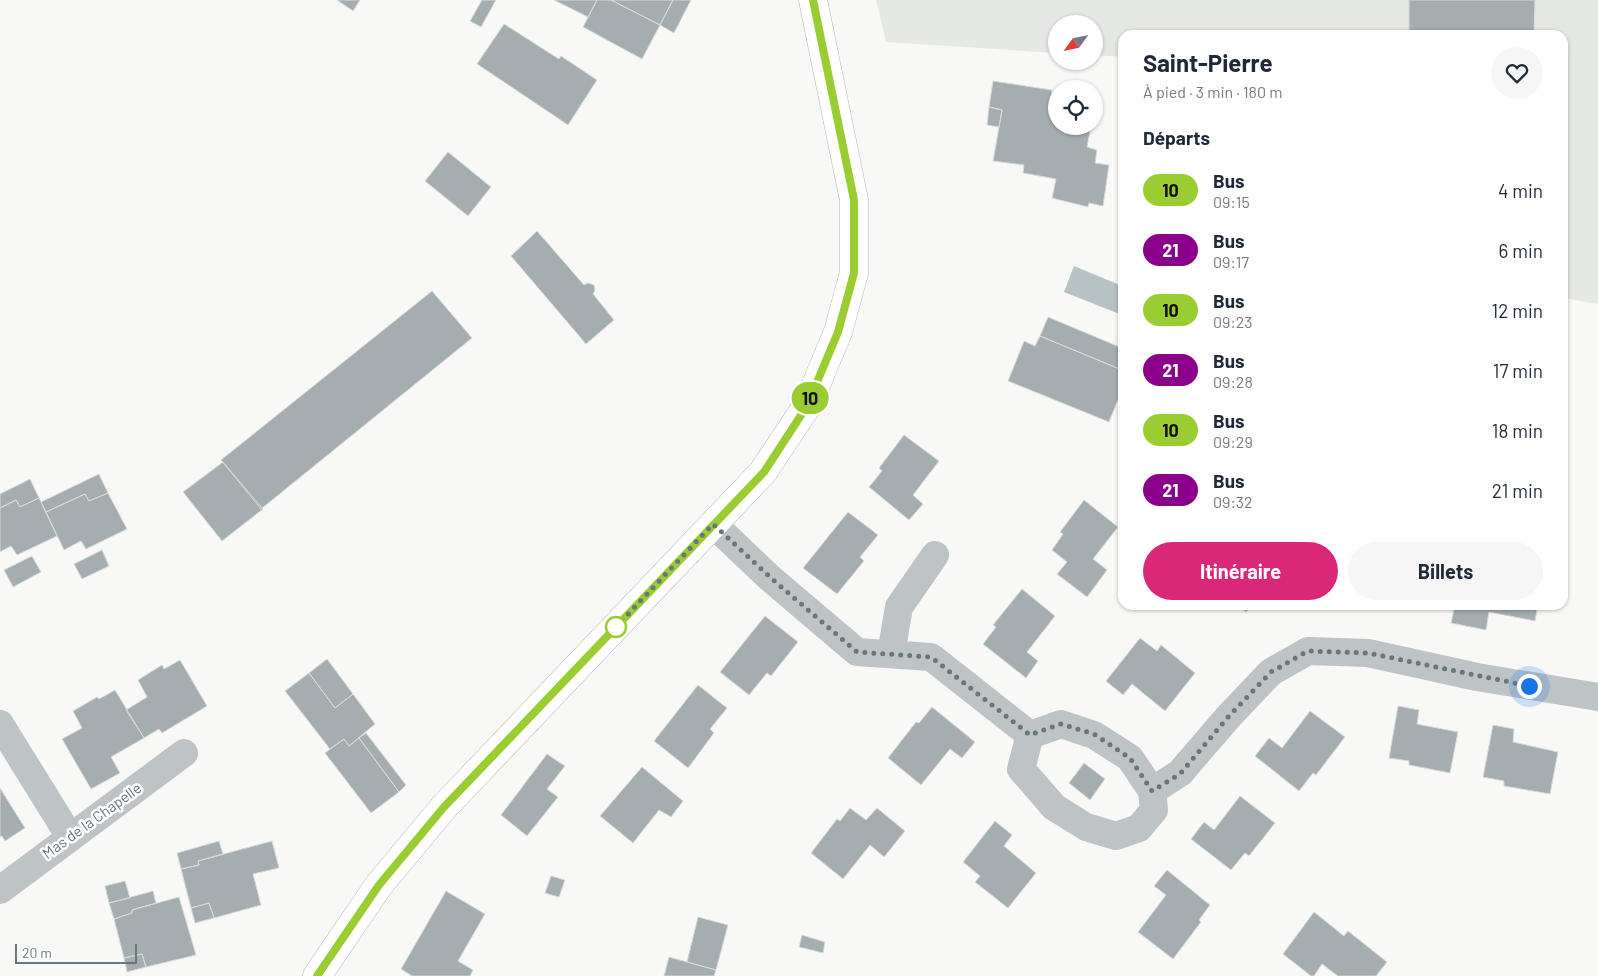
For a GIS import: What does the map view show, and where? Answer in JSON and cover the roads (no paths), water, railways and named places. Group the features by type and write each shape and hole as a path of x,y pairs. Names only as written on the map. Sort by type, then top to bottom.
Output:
{"main road":[{"path":"317,976 379,885 444,807 764,472 807,406 838,332 854,273 854,200 813,0"}],"street":[{"path":"713,524 771,578 857,652 931,657 1030,735"},
{"path":"891,654 899,607 935,555"},
{"path":"1152,791 1180,774 1229,716 1271,672 1308,651 1368,653 1477,677 1598,697"},
{"path":"0,724 70,837"},
{"path":"1061,724 1094,734 1130,758 1152,791 1154,810 1139,828 1116,836 1086,828 1054,807 1021,769 1030,735 1061,724"},
{"name":"Mas de la Chapelle","path":"0,890 184,753"}]}
